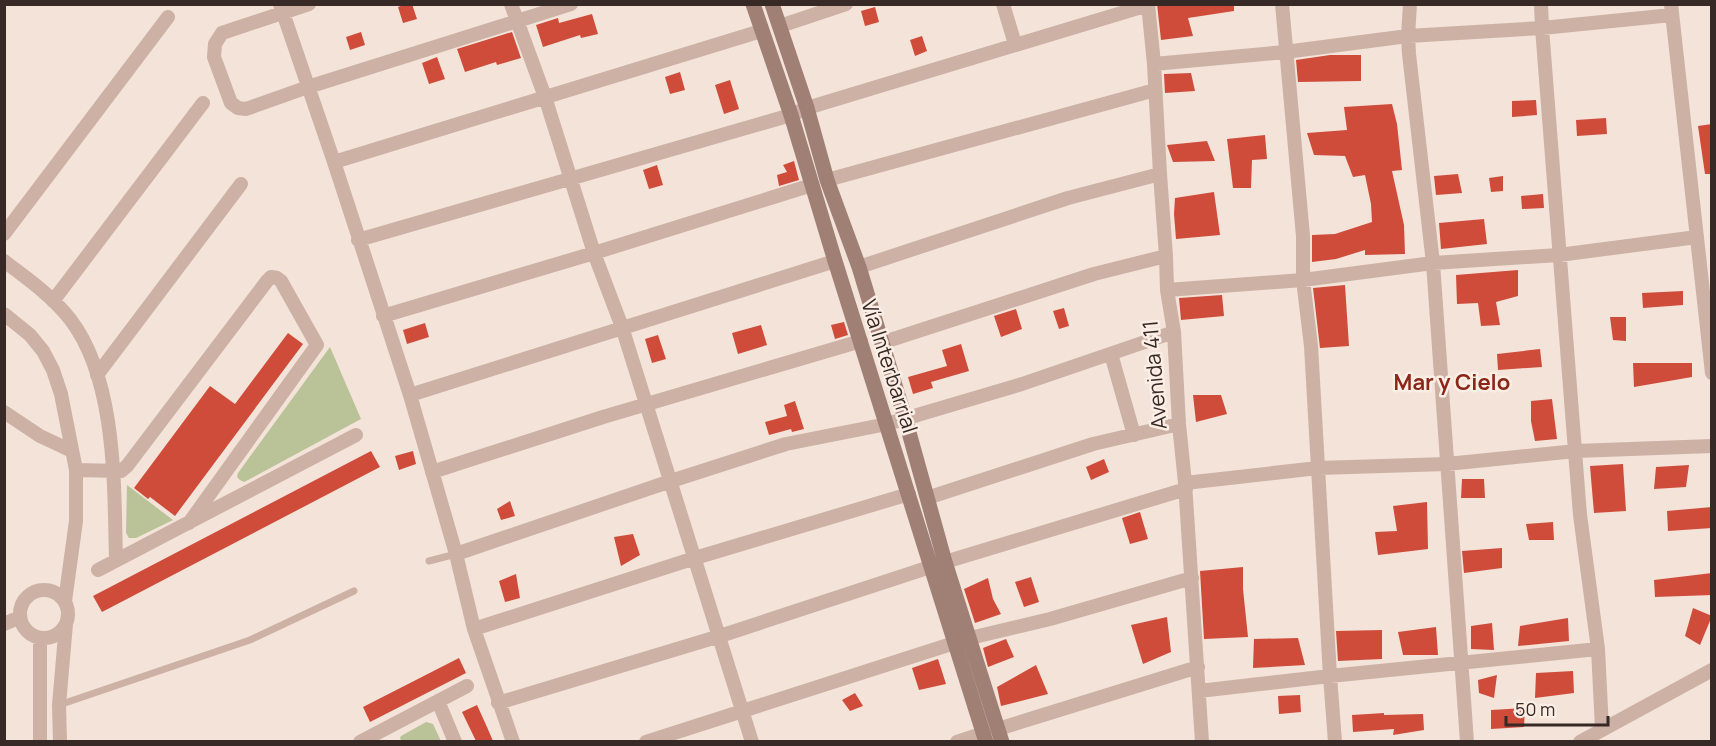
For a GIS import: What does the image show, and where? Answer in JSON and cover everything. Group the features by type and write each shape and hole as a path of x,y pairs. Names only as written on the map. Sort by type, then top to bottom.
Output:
{"main road":[{"name":"Vía Interbarrial","path":"753,4 791,115 954,643 992,736"},
{"name":"Vía Interbarrial","path":"772,4 807,108 827,180 859,267 905,418 945,561 970,638 992,736"}],"street":[{"path":"309,4 282,9 222,33 215,44 214,57 231,103 238,108 246,109 308,87 571,4"},
{"path":"511,4 545,97 594,253 622,327 752,741"},
{"path":"780,26 846,4"},
{"path":"1003,4 1015,44"},
{"path":"1282,4 1303,236 1303,280 1311,346 1335,741"},
{"path":"1410,4 1408,36 1433,263 1467,741"},
{"path":"1541,4 1580,515 1598,649 1602,729"},
{"path":"358,240 791,115 807,108 1148,5"},
{"name":"Avenida 411","path":"1148,5 1154,64 1167,290 1174,332 1203,741"},
{"path":"282,9 410,395 456,554 474,629 513,741"},
{"path":"1154,64 1285,52 1408,36 1542,28 1672,10 1712,373"},
{"path":"4,234 168,17"},
{"path":"334,162 761,31"},
{"path":"827,180 1155,90"},
{"path":"53,301 203,103"},
{"path":"859,267 1068,198 1160,174"},
{"path":"97,375 241,184"},
{"path":"383,316 812,185"},
{"path":"1167,290 1303,280 1433,263 1559,255 1697,237"},
{"path":"882,343 1094,274 1166,256"},
{"path":"4,261 53,301 70,319 86,347 97,375 108,426 114,471 116,560"},
{"path":"410,395 835,261"},
{"path":"76,470 121,471 267,281 273,277 280,279 317,345 189,523"},
{"path":"4,315 37,343 53,370 61,394 76,470 76,521 65,601"},
{"path":"456,554 786,444 887,424 1022,384 1174,332"},
{"path":"432,472 647,404 861,341"},
{"path":"1111,354 1134,435"},
{"path":"4,412 40,436 72,451"},
{"path":"927,498 1093,444 1179,424"},
{"path":"98,570 356,435"},
{"path":"945,561 1186,486 1318,468 1447,464 1576,451 1712,446"},
{"path":"474,629 695,558 909,494"},
{"path":"498,703 720,636 930,567"},
{"path":"646,741 970,638 1050,619 1192,578"},
{"path":"60,741 59,705 68,609 60,595 44,589 29,595 23,601 20,609 22,624 32,635 48,638 61,631 66,624"},
{"path":"4,624 20,616"},
{"path":"40,638 40,741"},
{"path":"1199,691 1598,649"},
{"path":"957,741 992,736 1198,667"},
{"path":"1580,741 1712,670"},
{"path":"360,741 467,686"},
{"path":"438,701 455,741"}],"lane":[{"path":"429,561 456,554"},
{"path":"59,705 250,640 354,591"}],"green space":[{"path":"330,347 361,419 248,480 244,482 240,480 237,477 238,473"},
{"path":"127,485 173,520 136,538 129,538 126,533"},
{"path":"426,722 433,724 441,741 401,740 401,736"}],"building":[{"path":"412,4 417,19 403,23 398,7"},
{"path":"1157,4 1234,4 1234,11 1188,18 1193,36 1161,40"},
{"path":"875,7 879,22 865,26 861,11"},
{"path":"592,14 598,34 581,38 580,35 543,47 536,25 558,18 559,23"},
{"path":"361,32 365,45 350,50 346,37"},
{"path":"512,32 521,58 497,65 496,62 465,72 457,49"},
{"path":"922,36 927,51 915,56 910,40"},
{"path":"1330,55 1361,55 1361,81 1298,82 1296,60"},
{"path":"437,57 445,79 429,84 422,63"},
{"path":"680,72 685,90 670,94 665,77"},
{"path":"1191,73 1195,91 1165,93 1164,74"},
{"path":"730,80 739,109 724,114 715,85"},
{"path":"1536,100 1537,115 1512,117 1512,101"},
{"path":"1392,104 1397,124 1402,170 1392,171 1404,225 1405,254 1365,255 1365,250 1336,259 1312,262 1312,235 1335,234 1372,222 1365,175 1353,177 1345,156 1314,155 1307,133 1347,130 1344,107"},
{"path":"1606,118 1607,134 1577,136 1576,120"},
{"path":"1712,124 1712,174 1705,174 1698,126"},
{"path":"1265,135 1267,159 1252,160 1251,188 1233,188 1227,139"},
{"path":"1207,141 1215,161 1173,162 1167,145"},
{"path":"794,161 799,180 779,186 777,175 787,172 783,165"},
{"path":"657,165 663,185 649,189 643,170"},
{"path":"1458,174 1462,193 1436,195 1434,176"},
{"path":"1503,176 1503,191 1491,192 1489,178"},
{"path":"1214,192 1220,235 1176,239 1175,198"},
{"path":"1543,194 1544,208 1522,209 1521,196"},
{"path":"1484,219 1487,244 1441,249 1439,223"},
{"path":"1518,270 1518,296 1496,302 1500,325 1481,326 1478,303 1457,304 1456,275"},
{"path":"1345,285 1349,346 1320,348 1313,288"},
{"path":"1683,291 1683,305 1643,308 1642,293"},
{"path":"1222,295 1224,316 1181,320 1179,298"},
{"path":"1064,308 1069,326 1059,329 1053,311"},
{"path":"1016,309 1022,329 1001,337 994,316"},
{"path":"1610,317 1626,317 1626,341 1613,340"},
{"path":"844,322 848,335 835,339 831,325"},
{"path":"425,323 429,337 407,344 403,330"},
{"path":"761,325 767,345 738,354 732,333"},
{"path":"288,333 303,344 175,516 134,488 210,386 235,404"},
{"path":"658,335 666,359 652,363 645,339"},
{"path":"961,344 969,371 931,382 933,388 913,394 908,377 947,366 942,350"},
{"path":"1540,349 1542,367 1498,370 1497,354"},
{"path":"1633,363 1692,363 1692,377 1634,387"},
{"path":"1193,395 1221,395 1227,414 1196,422"},
{"path":"1552,399 1557,439 1535,441 1531,421 1531,401"},
{"path":"795,401 804,429 792,432 791,429 769,435 765,422 787,416 784,405"},
{"path":"371,451 380,467 102,612 93,596"},
{"path":"413,451 416,464 399,470 395,456"},
{"path":"1104,459 1109,472 1091,480 1086,467"},
{"path":"1623,464 1626,511 1594,513 1590,466"},
{"path":"1689,465 1686,487 1654,489 1656,467"},
{"path":"1462,479 1484,479 1485,498 1461,498"},
{"path":"510,501 515,516 501,520 497,509"},
{"path":"1427,502 1428,549 1378,555 1375,532 1397,531 1393,506"},
{"path":"1712,507 1712,528 1668,531 1667,511"},
{"path":"1140,512 1148,539 1130,544 1122,518"},
{"path":"1553,522 1554,540 1529,540 1526,524"},
{"path":"633,534 640,555 621,566 614,537"},
{"path":"1502,548 1502,568 1464,573 1462,551"},
{"path":"1243,567 1248,637 1204,639 1200,571"},
{"path":"1712,573 1712,595 1655,597 1654,580"},
{"path":"516,574 520,598 505,602 499,581"},
{"path":"1031,577 1039,602 1024,607 1015,582"},
{"path":"988,578 993,599 1001,614 975,623 964,589"},
{"path":"1693,608 1712,616 1700,645 1685,636"},
{"path":"1167,617 1171,652 1143,664 1131,625"},
{"path":"1568,618 1569,641 1518,646 1520,626"},
{"path":"1492,623 1494,650 1471,649 1471,626"},
{"path":"1436,627 1438,655 1403,655 1398,632"},
{"path":"1382,630 1382,659 1338,661 1336,631"},
{"path":"1298,638 1305,665 1253,668 1254,639"},
{"path":"1006,639 1014,657 988,667 983,648"},
{"path":"459,658 466,673 370,722 363,707"},
{"path":"938,659 946,684 919,690 912,668"},
{"path":"1036,665 1048,694 1001,706 997,687"},
{"path":"1573,671 1574,693 1535,698 1536,673"},
{"path":"1497,675 1494,698 1479,693 1478,680"},
{"path":"855,693 863,706 850,711 842,700"},
{"path":"1300,695 1301,712 1279,714 1278,696"},
{"path":"477,705 493,741 476,741 462,712"},
{"path":"1525,708 1524,727 1491,729 1491,710"},
{"path":"1384,713 1384,715 1423,714 1424,730 1393,735 1394,729 1353,732 1352,715"}],"district":[{"name":"Mar y Cielo","path":"1452,382"}]}
